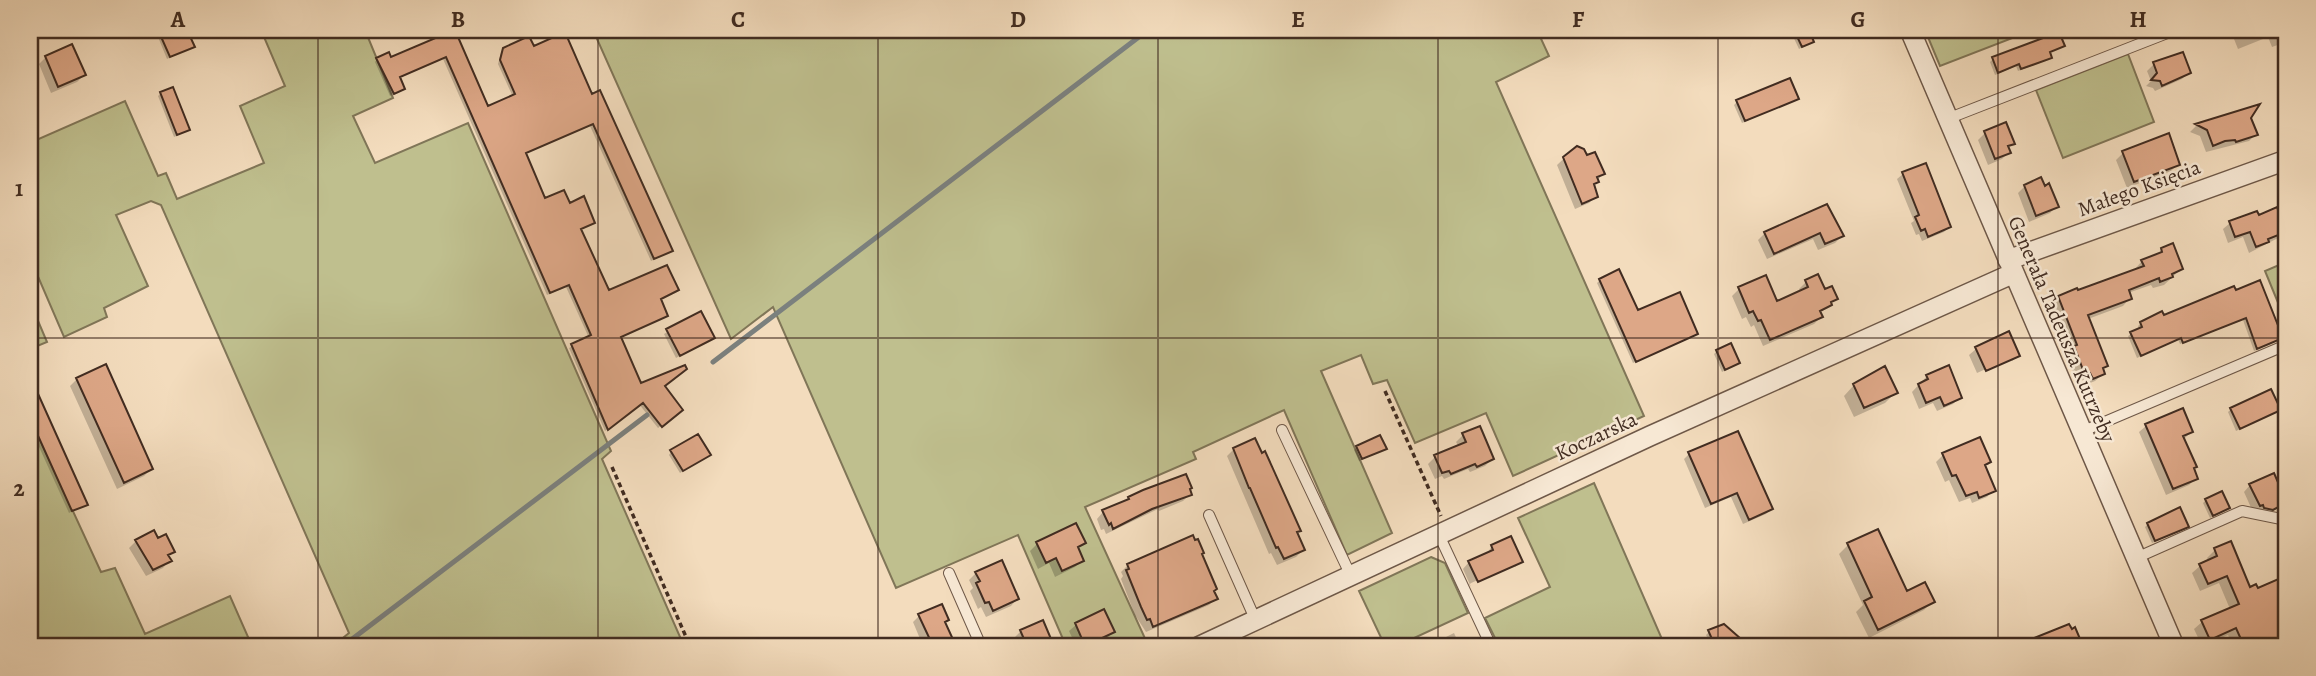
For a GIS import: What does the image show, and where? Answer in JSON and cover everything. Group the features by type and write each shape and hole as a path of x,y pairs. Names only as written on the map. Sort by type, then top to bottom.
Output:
{"street":[{"name":"Generała Tadeusza Kutrzeby","path":"1910,30 2174,646"},
{"name":"Małego Księcia","path":"2011,266 2286,160"},
{"name":"Koczarska","path":"1200,646 2011,266"}],"lane":[{"path":"1947,119 2175,30"},
{"path":"2081,432 2286,345"},
{"path":"1282,430 1351,576"},
{"path":"2136,558 2242,511 2286,520"},
{"path":"1209,515 1256,621"},
{"path":"1443,533 1491,646"},
{"path":"949,573 981,646"}],"path":[{"path":"1385,391 1443,533"},
{"path":"612,467 690,646"}],"green space":[{"path":"261,30 365,30 393,98 353,116 375,163 468,123 611,451 602,459 684,646 333,646 349,633 161,205 151,201 116,215 148,286 104,308 107,317 64,337 30,258 30,138 32,142 125,101 158,176 166,173 177,199 264,163 240,106 285,86"},
{"path":"593,30 1537,30 1549,56 1496,82 1644,416 1513,476 1486,413 1415,443 1387,380 1373,384 1361,355 1321,371 1392,533 1347,555 1284,410 1193,452 1196,459 1085,507 1148,645 1066,646 1018,535 896,588 773,307 731,339"},
{"path":"1925,30 2027,30 2028,32 1940,66"},
{"path":"2128,54 2154,122 2063,158 2036,90"},
{"path":"2286,262 2286,322 2265,271"},
{"path":"30,302 47,342 30,349"},
{"path":"30,418 101,572 115,568 145,634 230,596 252,646 30,646"},
{"path":"1594,483 1665,646 1499,646 1485,618 1550,587 1518,518"},
{"path":"1431,557 1445,563 1468,613 1397,646 1385,646 1359,591"}],"building":[{"path":"158,30 187,30 195,47 170,57"},
{"path":"435,30 455,30 488,106 515,94 500,60 503,48 529,36 534,46 565,32 592,94 600,90 673,251 654,259 593,124 526,153 545,198 564,190 570,203 584,196 595,223 581,229 609,290 667,265 679,290 661,299 668,316 621,337 641,383 685,365 687,369 665,386 683,410 662,427 643,403 608,430 571,344 591,335 569,285 550,293 446,57 400,77 405,89 394,94 376,58 389,52 391,57 438,37"},
{"path":"1794,30 1809,30 1814,42 1802,47"},
{"path":"2059,32 2065,46 2050,52 2052,58 2021,69 2019,64 1998,73 1992,57"},
{"path":"72,44 86,75 58,87 45,56"},
{"path":"2183,52 2191,73 2162,86 2160,81 2151,80 2157,73 2153,62"},
{"path":"1790,78 1799,99 1745,121 1736,100"},
{"path":"173,87 190,130 177,135 160,92"},
{"path":"2260,104 2251,118 2258,135 2236,142 2225,141 2213,146 2207,130 2195,124"},
{"path":"2006,122 2015,144 2008,146 2011,153 1995,159 1984,131"},
{"path":"2169,133 2180,165 2134,182 2122,151"},
{"path":"1577,146 1584,149 1587,155 1595,152 1605,174 1597,177 1599,182 1594,184 1598,197 1582,204 1563,157"},
{"path":"1926,163 1951,227 1928,237 1925,229 1921,231 1915,217 1919,215 1902,172"},
{"path":"2041,177 2045,186 2049,183 2059,207 2036,216 2024,185"},
{"path":"1827,204 1844,236 1825,244 1820,233 1774,254 1764,232"},
{"path":"2277,207 2286,232 2256,247 2250,232 2235,237 2229,221 2257,211 2259,215"},
{"path":"2173,243 2183,269 2172,274 2173,277 2160,282 2159,278 2129,290 2132,299 2088,315 2108,366 2103,368 2105,374 2093,379 2090,373 2085,375 2074,346 2077,345 2058,296 2144,266 2141,260 2162,252 2161,248"},
{"path":"1619,269 1638,310 1680,292 1698,334 1636,362 1599,279"},
{"path":"1818,274 1825,289 1832,286 1838,299 1820,311 1823,317 1770,340 1761,320 1758,321 1753,311 1749,313 1738,287 1766,275 1777,301 1808,287 1805,280"},
{"path":"2260,280 2283,338 2257,349 2246,318 2183,343 2181,338 2141,356 2130,332 2142,327 2140,322 2162,311 2164,315 2234,286 2236,290"},
{"path":"701,311 715,338 680,356 666,329"},
{"path":"2009,331 2020,356 1986,371 1975,347"},
{"path":"1731,343 1740,363 1725,370 1716,350"},
{"path":"106,364 153,469 124,483 76,378"},
{"path":"1949,365 1962,398 1944,406 1940,397 1926,403 1918,384 1928,379 1926,375"},
{"path":"1885,366 1898,393 1864,408 1853,384"},
{"path":"30,376 88,505 72,511 30,418"},
{"path":"2271,389 2281,410 2240,429 2230,408"},
{"path":"2183,408 2193,432 2183,436 2197,467 2194,468 2198,479 2173,489 2145,424"},
{"path":"1480,426 1494,459 1451,474 1449,471 1442,473 1434,455 1466,442 1462,433"},
{"path":"1738,431 1773,509 1749,520 1737,493 1711,504 1688,452"},
{"path":"698,434 711,455 683,471 670,450"},
{"path":"1380,435 1387,449 1362,459 1356,446"},
{"path":"1980,437 1991,462 1985,465 1996,491 1979,498 1977,492 1966,496 1956,475 1952,476 1942,453"},
{"path":"1255,438 1262,453 1265,451 1301,531 1297,532 1305,550 1284,559 1278,547 1276,548 1233,448"},
{"path":"2274,473 2280,487 2286,485 2286,503 2273,510 2260,506 2249,484"},
{"path":"1186,474 1192,495 1152,509 1113,529 1111,523 1109,525 1102,510 1143,490"},
{"path":"2222,491 2230,508 2213,516 2205,499"},
{"path":"2180,507 2189,527 2155,541 2147,523"},
{"path":"1076,523 1086,543 1078,547 1084,561 1062,571 1056,558 1046,563 1036,542"},
{"path":"1878,529 1907,591 1925,582 1935,602 1878,630 1864,601 1872,597 1847,543"},
{"path":"154,530 158,538 166,534 175,552 168,555 172,561 153,570 135,540"},
{"path":"1193,535 1195,540 1198,539 1204,553 1202,554 1217,589 1214,591 1218,599 1153,627 1141,607 1126,570 1129,569 1127,564"},
{"path":"1511,536 1523,562 1478,582 1468,561 1493,550 1491,545"},
{"path":"2231,541 2250,587 2256,584 2258,588 2283,577 2286,586 2286,646 2244,646 2236,628 2210,640 2201,620 2239,604 2227,576 2208,584 2199,564 2217,556 2214,548"},
{"path":"1002,560 1019,599 993,611 989,602 985,603 976,583 980,581 975,572"},
{"path":"942,604 949,620 945,622 956,646 933,646 918,614"},
{"path":"1104,609 1115,632 1085,646 1075,623"},
{"path":"1043,620 1054,646 1027,646 1020,630"},
{"path":"1724,624 1749,646 1715,646 1708,630"},
{"path":"2069,624 2072,629 2075,627 2083,646 2014,646"}],"waterway":[{"path":"713,362 1148,30"},
{"path":"343,646 647,415"}]}
